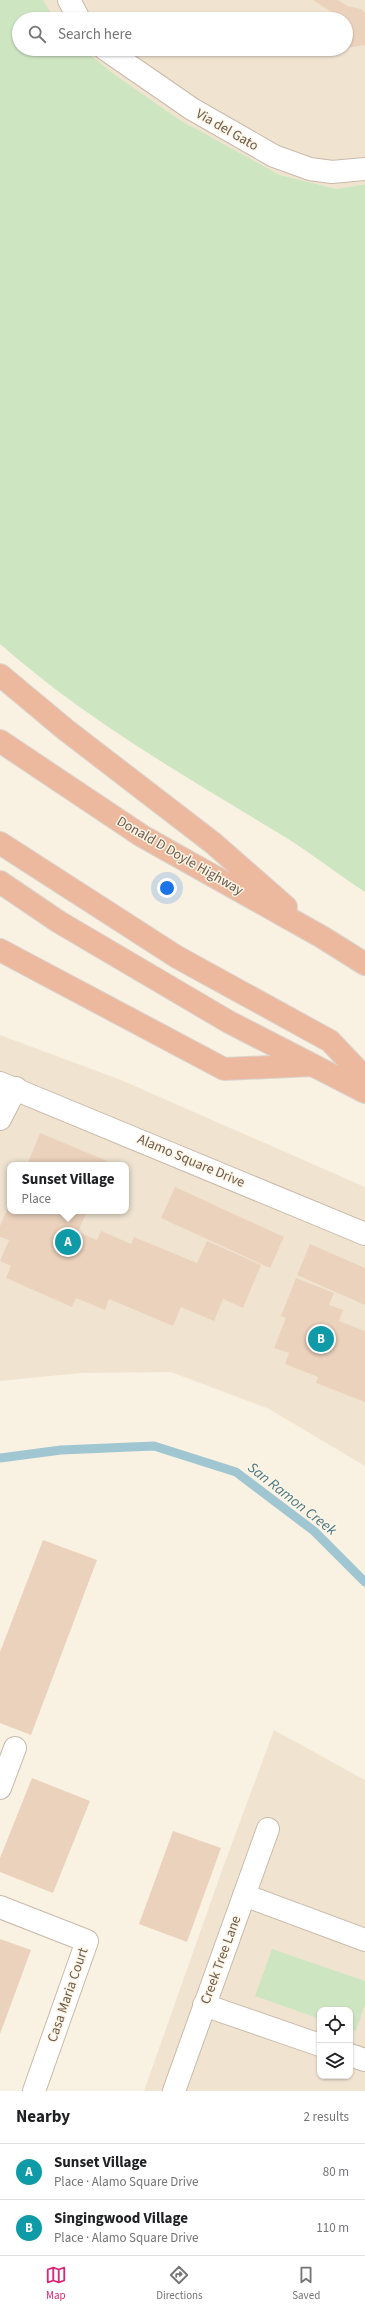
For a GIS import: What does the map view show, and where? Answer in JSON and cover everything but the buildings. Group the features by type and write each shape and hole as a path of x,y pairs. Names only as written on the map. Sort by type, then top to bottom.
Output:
{"highway":[{"path":"0,675 72,734 213,843 322,937"},
{"name":"Donald D Doyle Highway","path":"0,741 142,836 322,937 365,964"},
{"path":"0,843 176,957 330,1042 365,1078"},
{"path":"0,882 59,922 229,1022 365,1092"},
{"path":"0,950 224,1069 314,1065"}],"street":[{"path":"69,0 75,12"},
{"name":"Via del Gato","path":"115,56 192,110 274,156 310,169 332,172 365,169"},
{"name":"Alamo Square Drive","path":"0,1119 8,1086 365,1234"},
{"path":"0,1788 15,1748"},
{"name":"Creek Tree Lane","path":"174,2091 268,1830"},
{"path":"244,1895 365,1940"},
{"name":"Casa Maria Court","path":"0,1906 87,1941 34,2091"},
{"path":"204,2006 317,2044"},
{"path":"353,2056 365,2060"}],"shaded area":[{"path":"43,0 365,0 365,184 337,189 280,175 180,120 114,74 92,56 353,56 353,12 51,12"},
{"path":"0,1035 121,1080 365,1187 365,1466 269,1409 171,1372 81,1373 0,1381"},
{"path":"274,1730 365,1780 365,2091 144,2091 221,1873"}],"green space":[{"path":"0,0 43,0 51,12 12,12 12,56 92,56 114,74 180,120 280,175 337,189 365,184 365,892 285,837 138,747 102,723 33,672 0,644"},
{"path":"272,1949 365,1981 365,2004 356,2031 353,2030 353,2007 317,2007 317,2018 255,1996"}],"waterway":[{"name":"San Ramon Creek","path":"0,1458 61,1450 154,1446 236,1472 314,1531 365,1582"}],"place":[{"name":"Sunset Village","path":"68,1242"},
{"name":"Singingwood Village","path":"321,1339"}]}
